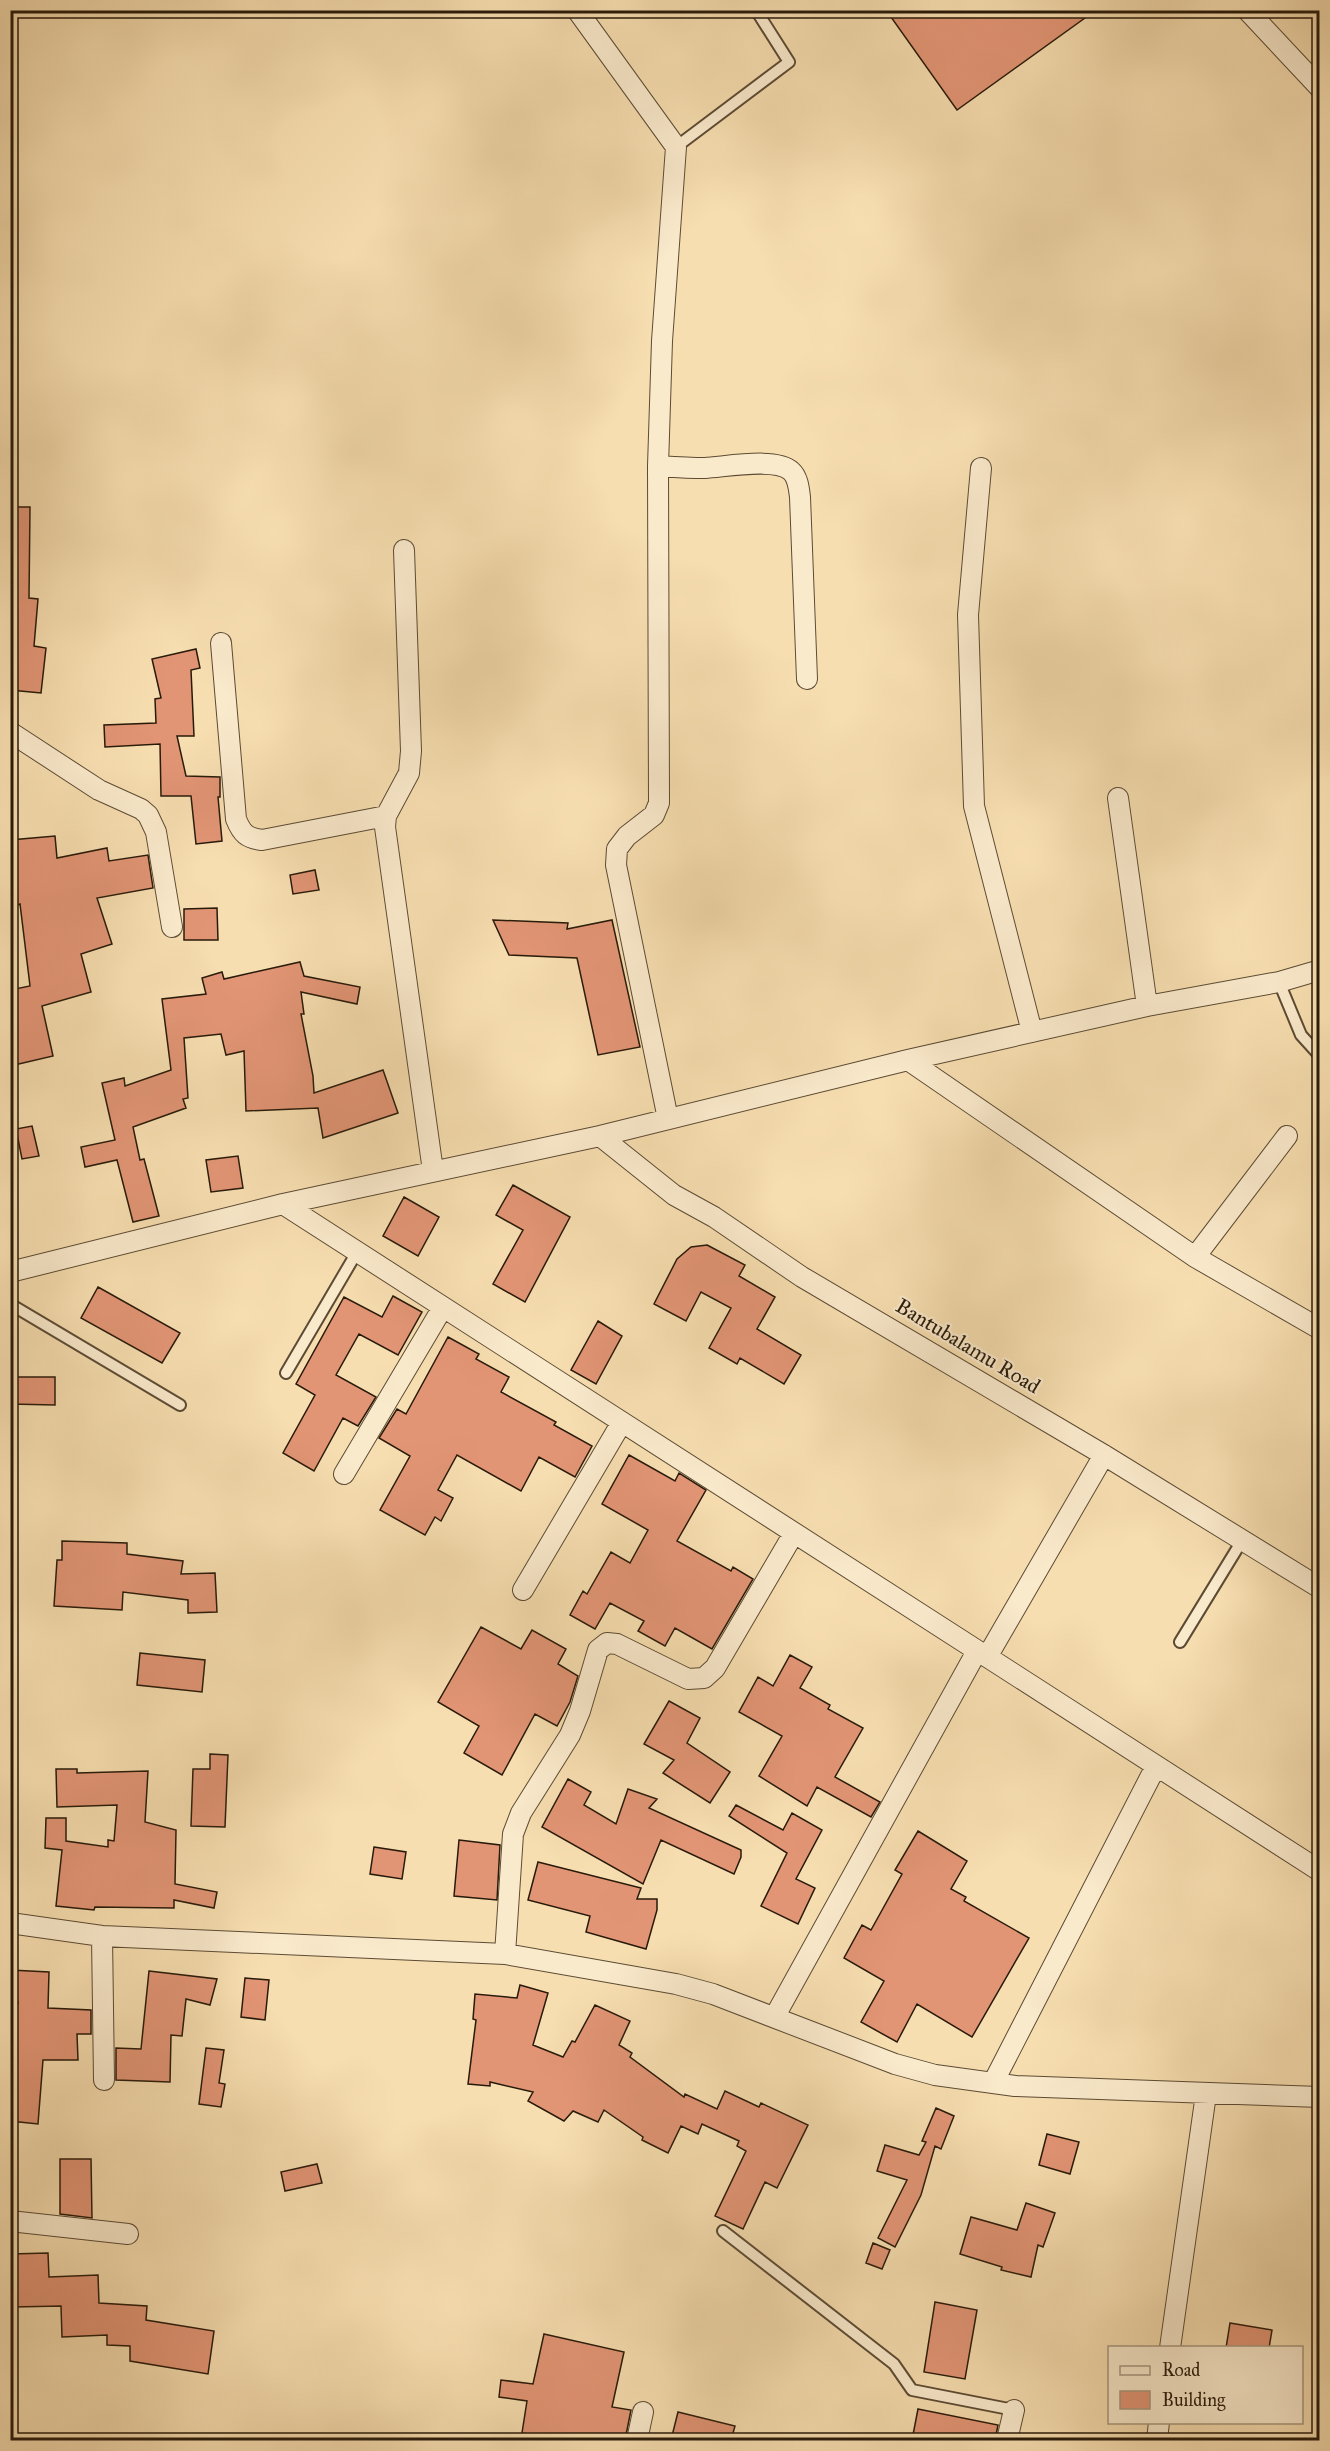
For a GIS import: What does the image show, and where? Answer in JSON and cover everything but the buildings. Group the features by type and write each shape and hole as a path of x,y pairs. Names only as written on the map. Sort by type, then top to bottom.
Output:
{"street":[{"path":"577,10 676,147 663,301 658,466 659,803 654,815 627,836 617,849 616,865 668,1119"},
{"path":"1247,10 1320,88"},
{"path":"658,466 704,468 758,464 779,465 790,470 795,476 800,497 807,679"},
{"path":"981,468 968,615 974,806 1032,1032"},
{"path":"404,550 411,750 406,782 386,816 385,827 402,966 433,1171"},
{"path":"221,643 236,819 241,831 249,838 262,840 386,816"},
{"path":"10,732 99,790 141,809 148,815 156,832 172,927"},
{"path":"1118,798 1147,1006"},
{"path":"10,1272 283,1204 600,1136 908,1060 1147,1006 1279,982 1320,970"},
{"path":"908,1060 1196,1257 1320,1329"},
{"name":"Bantubalamu Road","path":"600,1136 674,1195 714,1217 802,1277 1104,1455 1320,1588"},
{"path":"1196,1257 1287,1136"},
{"path":"283,1204 1320,1871"},
{"path":"344,1474 443,1307"},
{"path":"523,1590 622,1422"},
{"path":"775,2016 982,1654 1104,1455"},
{"path":"506,1954 513,1834 521,1814 570,1735 580,1711 598,1650 607,1643 617,1644 688,1679 704,1678 715,1668 794,1533"},
{"path":"993,2083 1156,1766"},
{"path":"10,1923 102,1936 506,1954 676,1984 713,1994 895,2064 935,2075 1015,2086 1320,2097"},
{"path":"102,1936 104,2080"},
{"path":"1170,2346 1206,2094"},
{"path":"10,2221 128,2234"},
{"path":"1007,2440 1014,2410"},
{"path":"638,2440 643,2412"},
{"path":"1156,2440 1159,2424"}],"lane":[{"path":"676,147 789,62 756,10"},
{"path":"1279,982 1301,1035 1320,1056"},
{"path":"286,1373 357,1252"},
{"path":"10,1304 180,1405"},
{"path":"1180,1642 1243,1539"},
{"path":"723,2231 894,2364 912,2390 1014,2410"}]}
